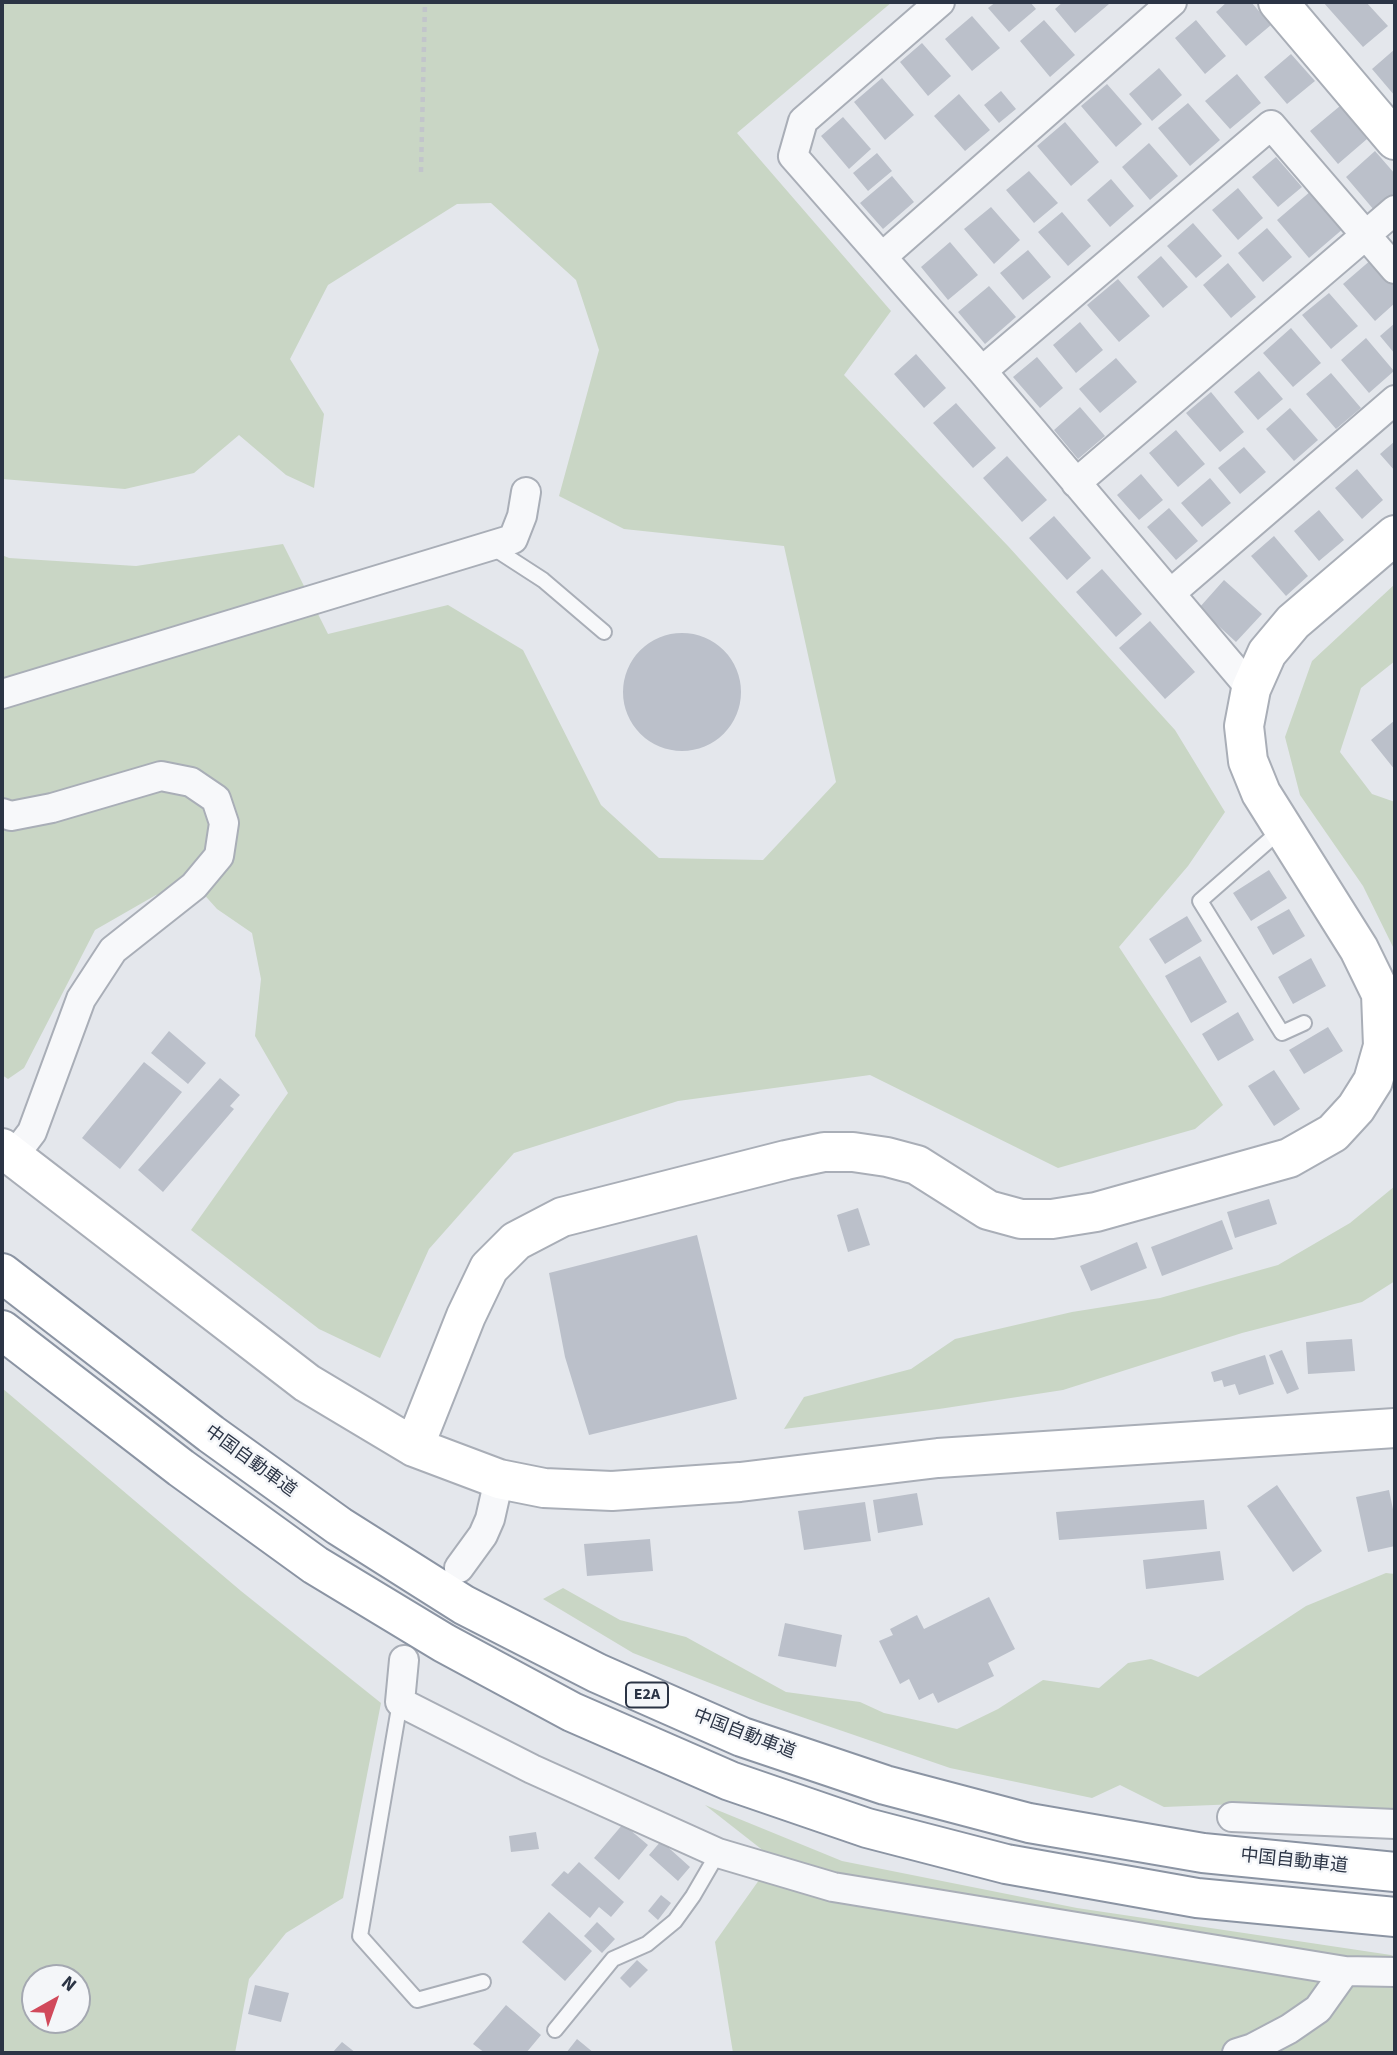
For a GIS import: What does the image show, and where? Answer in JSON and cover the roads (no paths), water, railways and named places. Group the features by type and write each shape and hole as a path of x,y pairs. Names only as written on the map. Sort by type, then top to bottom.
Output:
{"main road":[{"path":"1278,2 1395,140"},
{"path":"414,1447 466,1317 489,1268 516,1241 562,1217 786,1160 824,1153 853,1152 887,1157 916,1166 988,1210 1021,1219 1052,1219 1096,1212 1289,1158 1334,1133 1356,1108 1373,1080 1383,1046 1381,994 1359,949 1261,793 1248,761 1244,726 1251,689 1267,653 1293,622 1395,535"},
{"path":"7,1152 307,1382 414,1447 499,1479 544,1489 612,1491 740,1482 938,1458 1395,1427"},
{"name":"中国自動車道","path":"2,1273 211,1434 339,1526 464,1605 597,1673 742,1737 885,1785 1029,1823 1203,1853 1395,1872"},
{"name":"E2A","path":"2,1329 181,1468 315,1566 443,1643 572,1712 730,1781 867,1828 1006,1864 1197,1898 1395,1917"}],"street":[{"path":"940,2 803,121 793,156 982,371 1251,689"},
{"path":"882,257 1171,2"},
{"path":"982,371 1271,125 1395,269"},
{"path":"1076,483 1395,211"},
{"path":"1171,593 1395,400"},
{"path":"2,694 513,539 522,516 526,492"},
{"path":"2,813 11,816 52,808 161,776 191,782 216,799 224,824 219,856 194,886 113,950 81,999 32,1132 7,1152"},
{"path":"459,1567 483,1535 490,1519 499,1479"},
{"path":"404,1660 400,1702 532,1769 718,1853 834,1887 1345,1971 1395,1972"},
{"path":"1232,1817 1395,1824"},
{"path":"1237,2053 1253,2048 1289,2029 1318,2009 1345,1971"}],"lane":[{"path":"490,546 543,580 604,632"},
{"path":"1283,828 1199,901 1282,1033 1304,1023"},
{"path":"400,1702 360,1936 417,2000 483,1982"},
{"path":"555,2030 614,1959 647,1944 675,1921 718,1853"}]}
